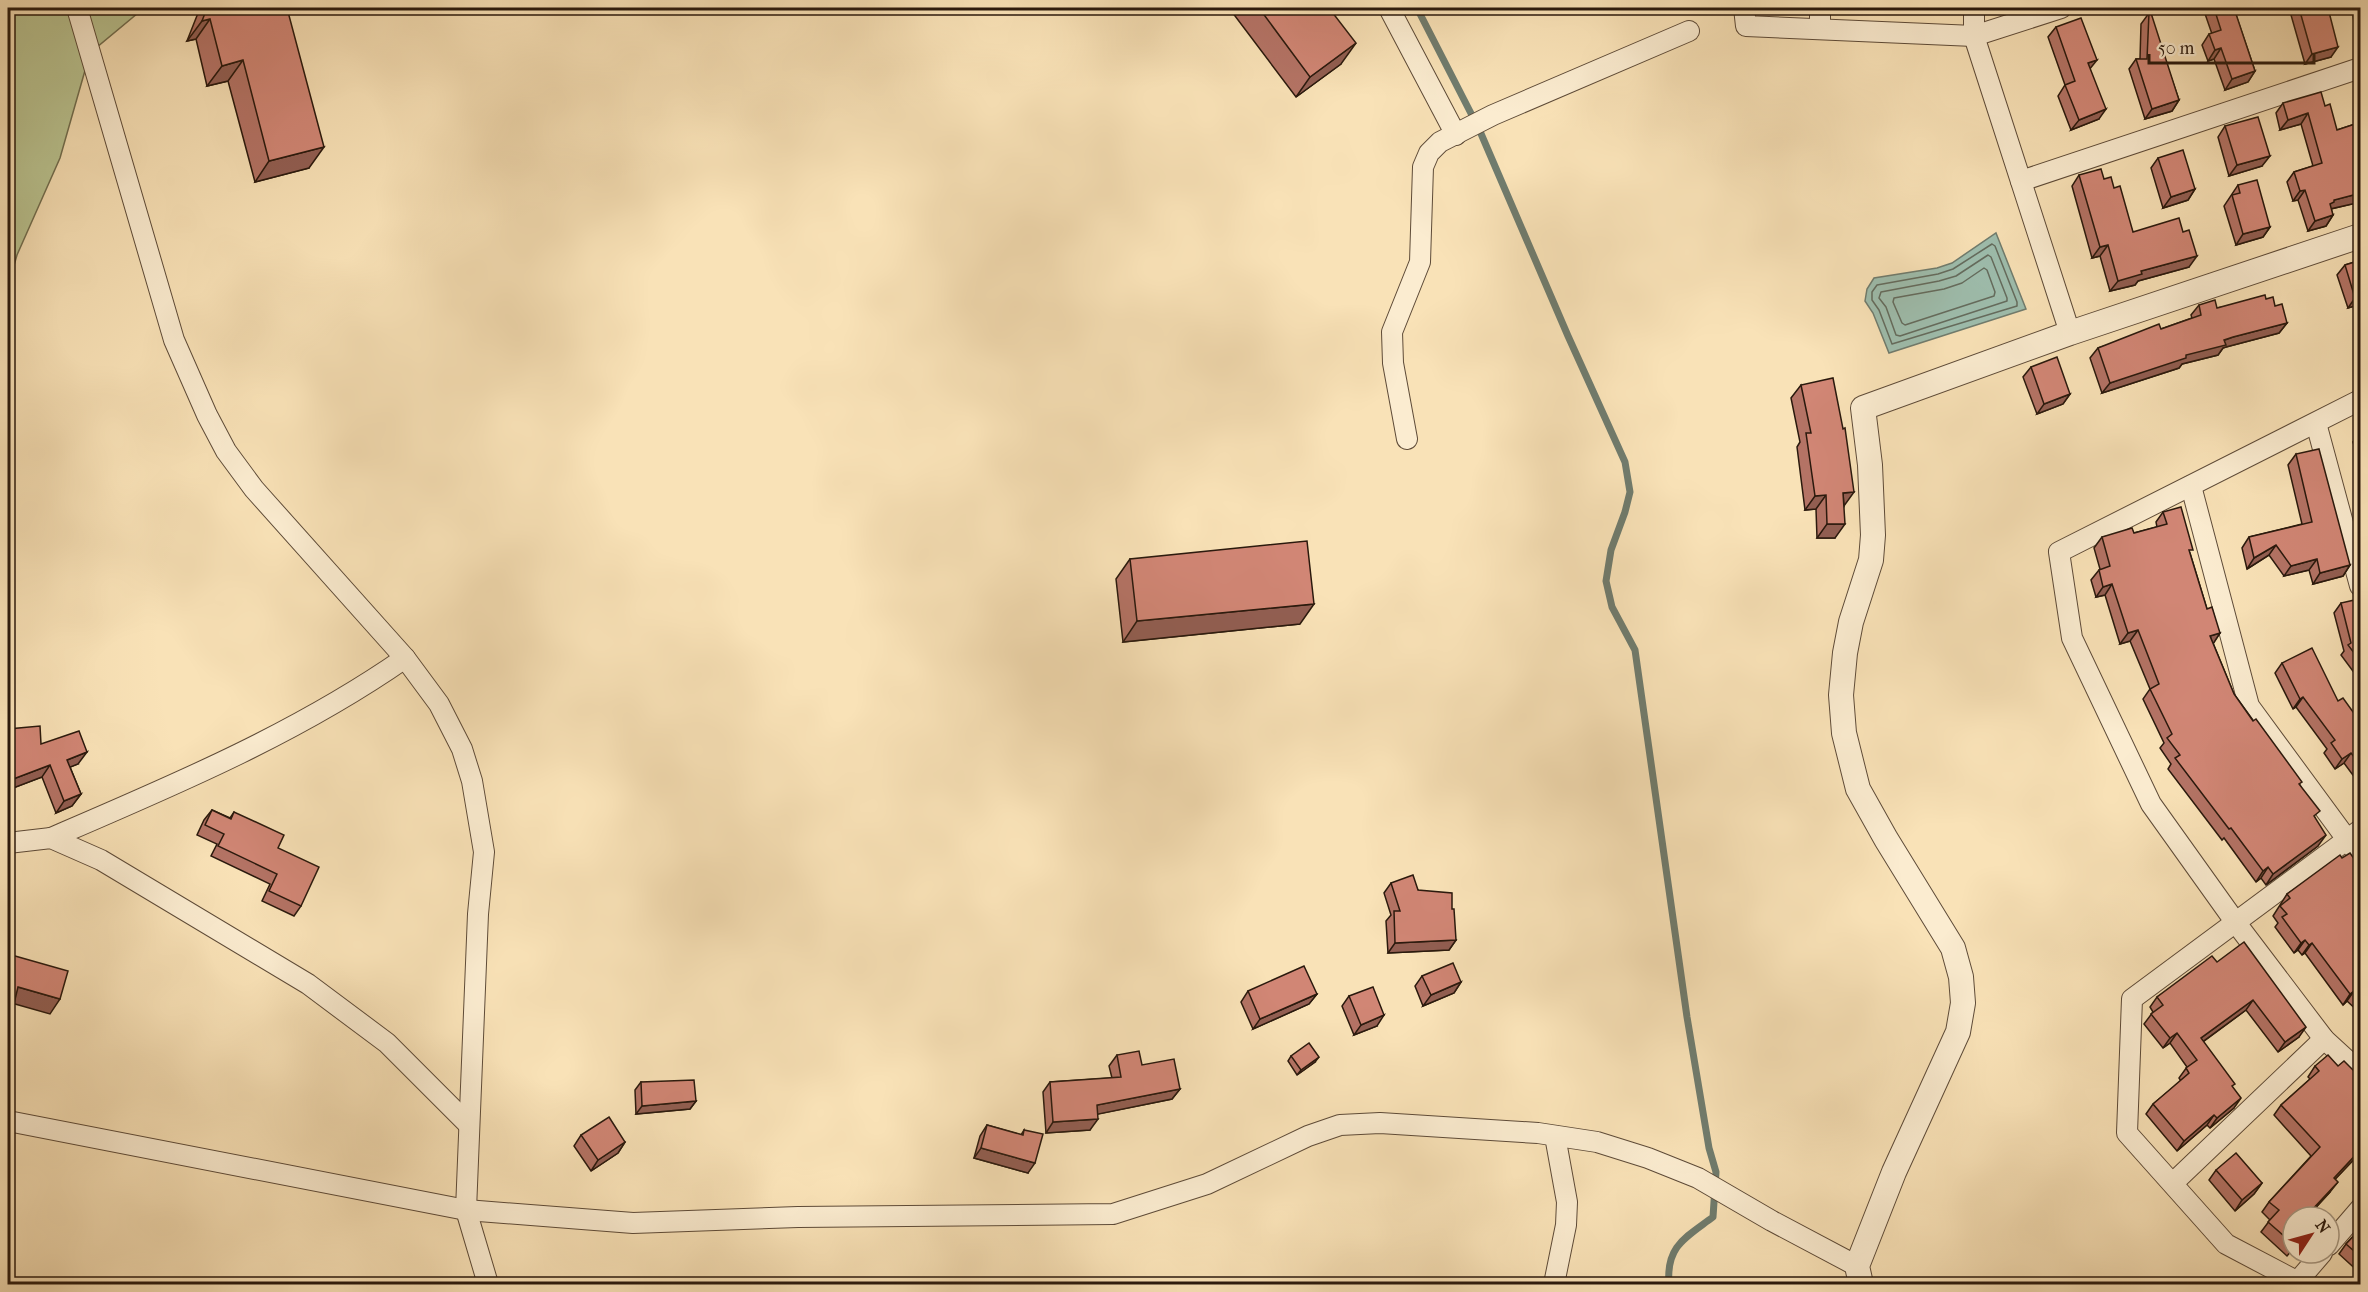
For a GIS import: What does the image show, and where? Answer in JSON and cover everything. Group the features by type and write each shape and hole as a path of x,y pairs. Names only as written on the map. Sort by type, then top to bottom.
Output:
{"street":[{"path":"77,8 174,339 207,415 226,451 254,489 405,658 440,704 462,749 472,781 484,852 478,914 466,1210 488,1284"},
{"path":"1389,8 1456,135"},
{"path":"1744,8 1746,26 1974,36 2061,8"},
{"path":"1820,29 1821,8"},
{"path":"1974,8 1974,36 2070,333"},
{"path":"1407,439 1392,363 1392,332 1420,262 1423,167 1429,153 1440,142 1493,115 1689,31"},
{"path":"2021,181 2361,68"},
{"path":"8,1120 466,1210 633,1223 798,1217 1113,1214 1207,1184 1308,1136 1340,1125 1380,1123 1555,1136 1597,1142 1648,1158 1698,1178 1859,1275 1894,1172 1959,1032 1963,1003 1961,977 1953,948 1858,789 1844,733 1841,695 1845,653 1851,622 1871,560 1873,535 1870,465 1863,408 2070,333 2361,236"},
{"path":"2361,400 2059,552 2072,638 2151,804 2236,923 2324,1039 2361,1072"},
{"path":"2316,423 2361,586"},
{"path":"2192,486 2249,706 2354,835 2361,857"},
{"path":"8,843 51,838 172,786 265,740 370,682 405,658"},
{"path":"2313,1265 2300,1283 2226,1244 2127,1133 2132,999 2354,835"},
{"path":"51,838 101,860 308,984 387,1043 469,1125"},
{"path":"2173,1183 2324,1039"},
{"path":"1554,1284 1566,1225 1567,1202 1555,1136"},
{"path":"2341,1232 2361,1209"}],"green space":[{"path":"8,8 144,8 90,53 60,158 17,255 8,286"}],"water":[{"path":"1996,233 2026,309 1889,353 1873,313 1865,301 1867,289 1874,278 1937,268 1952,263"}],"building":[{"path":"207,8 287,8 324,147 269,161 243,60 222,66 210,19 202,21"},
{"path":"1259,8 1329,8 1356,43 1310,77"},
{"path":"2214,8 2234,8 2255,71 2232,79 2221,48 2215,50 2209,34 2221,30"},
{"path":"2299,8 2324,8 2325,13 2329,12 2338,47 2312,54"},
{"path":"2149,13 2151,13 2179,100 2152,109 2136,59 2147,59"},
{"path":"2081,18 2097,60 2088,63 2106,109 2079,120 2065,85 2075,81 2056,27"},
{"path":"2321,92 2325,106 2330,104 2337,130 2361,122 2361,193 2334,200 2330,204 2333,215 2315,221 2305,190 2300,191 2294,172 2322,163 2308,113 2288,120 2283,103"},
{"path":"2258,117 2270,156 2237,165 2225,126"},
{"path":"2183,150 2195,189 2171,197 2158,158"},
{"path":"2101,169 2104,179 2111,177 2114,188 2120,186 2133,232 2179,218 2183,232 2189,230 2197,256 2141,271 2142,274 2118,281 2108,245 2100,247 2079,175"},
{"path":"2257,180 2270,227 2243,234 2232,195 2240,193 2238,185"},
{"path":"2361,260 2361,296 2355,298 2345,265"},
{"path":"2265,295 2266,299 2273,297 2275,306 2282,304 2287,323 2224,340 2226,345 2186,355 2186,358 2110,383 2098,348 2159,324 2161,329 2201,315 2199,305 2215,300 2217,308"},
{"path":"2057,357 2070,394 2044,404 2031,367"},
{"path":"1833,378 1843,429 1845,428 1854,492 1843,493 1845,524 1827,524 1826,495 1815,496 1806,433 1811,433 1801,385"},
{"path":"2319,449 2350,565 2320,573 2317,559 2291,566 2276,545 2254,558 2249,537 2312,522 2296,454"},
{"path":"2181,507 2193,550 2189,550 2207,609 2212,607 2220,633 2210,636 2234,694 2253,721 2256,719 2302,782 2299,784 2320,811 2314,816 2326,835 2273,874 2268,867 2263,871 2175,758 2180,755 2167,738 2172,734 2150,689 2159,684 2138,630 2128,633 2112,584 2103,587 2099,570 2110,566 2102,537 2132,528 2134,533 2167,524 2163,512"},
{"path":"1307,541 1314,604 1137,621 1130,559"},
{"path":"2359,599 2361,662 2348,645 2351,643 2341,603"},
{"path":"2312,648 2338,701 2343,698 2361,723 2361,766 2351,753 2342,759 2331,743 2335,740 2303,697 2300,699 2282,663"},
{"path":"40,726 41,744 79,731 87,752 67,760 81,794 64,801 50,765 8,781 8,744 10,745 8,729"},
{"path":"212,810 231,819 234,812 284,835 278,848 319,867 301,906 269,891 277,874 218,846 224,834 205,825"},
{"path":"2350,853 2357,863 2361,860 2361,997 2354,991 2350,994 2312,943 2309,945 2305,940 2301,943 2282,917 2287,914 2280,906 2290,898 2287,894 2340,855 2342,858"},
{"path":"1413,875 1418,890 1452,893 1456,940 1395,943 1394,911 1400,911 1391,883"},
{"path":"2244,942 2306,1027 2285,1042 2253,1000 2201,1038 2235,1084 2232,1086 2241,1098 2217,1118 2214,1115 2184,1141 2153,1104 2189,1073 2186,1068 2197,1060 2177,1033 2170,1038 2151,1014 2163,1005 2157,997 2212,956 2217,962"},
{"path":"8,954 68,971 60,999 18,987 12,1012 8,1011"},
{"path":"1453,963 1461,982 1431,995 1422,976"},
{"path":"1304,966 1317,994 1260,1019 1248,991"},
{"path":"1373,987 1384,1015 1361,1025 1349,996"},
{"path":"1309,1043 1319,1057 1301,1070 1291,1056"},
{"path":"1139,1051 1142,1065 1174,1059 1180,1089 1097,1105 1098,1119 1053,1122 1050,1082 1121,1077 1117,1055"},
{"path":"2328,1055 2338,1066 2344,1061 2361,1078 2361,1149 2334,1178 2338,1182 2316,1205 2281,1205 2281,1233 2268,1222 2279,1210 2269,1202 2320,1147 2281,1105 2319,1071 2315,1066"},
{"path":"694,1080 696,1101 642,1106 641,1082"},
{"path":"609,1117 625,1142 598,1160 581,1135"},
{"path":"987,1125 1023,1135 1024,1130 1043,1134 1035,1163 981,1148"},
{"path":"2236,1153 2262,1183 2242,1200 2216,1170"},
{"path":"2361,1228 2361,1257 2346,1244"}],"waterway":[{"path":"1417,8 1479,129 1625,462 1630,492 1611,550 1606,581 1612,607 1635,650 1687,1017 1709,1148 1716,1172 1713,1217 1679,1244 1671,1260 1669,1284"}]}
